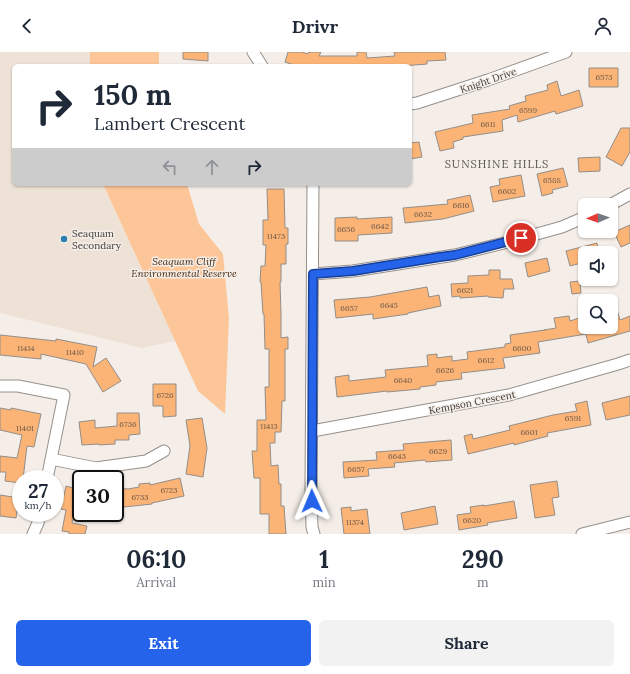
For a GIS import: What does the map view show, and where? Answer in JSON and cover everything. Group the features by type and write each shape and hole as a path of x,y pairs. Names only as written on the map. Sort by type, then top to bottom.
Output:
{"street":[{"path":"253,52 261,64"},
{"name":"Knight Drive","path":"412,104 488,80 566,52"},
{"path":"313,186 311,487 312,528 314,534"},
{"path":"618,201 630,194"},
{"path":"313,274 353,271 455,255 562,227 578,220"},
{"name":"Kempson Crescent","path":"312,431 509,395 630,360"},
{"path":"0,386 18,386 64,395 49,470"},
{"path":"51,459 96,468 146,461 164,451"},
{"path":"33,534 38,522"},
{"path":"582,534 630,522"}],"shaded area":[{"name":"Seaquam Secondary","path":"0,52 90,52 90,64 12,64 12,186 104,186 175,341 142,348 0,313"}],"green space":[{"path":"90,52 159,52 159,64 90,64"},
{"name":"Seaquam Cliff Environmental Reserve","path":"104,186 188,186 199,224 223,254 229,318 225,414 198,391"}],"building":[{"path":"183,52 208,52 208,61 183,59"},
{"path":"288,52 302,52 308,54 309,52 321,52 319,56 357,56 357,52 366,52 367,58 395,56 394,52 445,52 446,60 427,61 427,64 412,65 291,64 285,62"},
{"path":"589,68 618,68 618,87 589,87"},
{"path":"557,81 561,96 579,90 583,106 556,114 555,111 518,122 517,115 502,120 503,131 463,137 463,139 453,142 454,148 440,151 435,132 473,123 472,115 510,109 509,106 526,101 525,96 548,90 547,85"},
{"path":"621,128 630,128 630,152 622,166 606,157"},
{"path":"419,142 422,157 412,159 412,143"},
{"path":"600,157 600,171 579,172 578,158"},
{"path":"563,168 568,186 552,190 553,193 542,196 537,174"},
{"path":"521,175 525,196 493,202 490,187 500,185 499,179"},
{"path":"267,189 284,189 285,228 288,228 286,264 281,264 280,282 281,338 288,337 288,349 285,349 285,401 282,401 281,432 275,432 275,443 270,443 271,466 278,465 279,484 281,484 281,506 284,506 286,534 269,534 269,514 260,514 260,478 254,478 252,451 257,451 257,420 266,420 265,387 269,387 269,349 265,349 264,314 260,282 261,266 265,266 266,245 263,245 263,220 268,220"},
{"path":"470,195 474,211 443,219 405,223 403,208 448,204 447,200"},
{"path":"357,217 357,219 392,217 392,233 358,235 358,241 335,241 335,218"},
{"path":"630,225 630,243 621,247 617,238 618,230"},
{"path":"597,243 598,246 585,246"},
{"path":"578,248 578,264 570,266 566,251"},
{"path":"547,258 550,271 528,277 525,263"},
{"path":"489,270 500,270 500,279 512,279 514,289 504,289 503,298 488,296 460,298 460,296 452,297 451,284 468,283 468,276 489,275"},
{"path":"578,281 581,293 572,294 570,282"},
{"path":"427,287 429,297 439,295 441,306 408,314 373,319 373,314 336,318 334,300 370,297"},
{"path":"618,313 620,320 630,316 630,331 588,343 586,334 618,334"},
{"path":"569,316 570,321 578,318 578,334 586,334 538,342 540,353 503,358 505,368 461,373 462,379 436,382 436,385 420,387 420,389 337,397 335,377 349,375 349,381 386,377 385,370 428,366 427,355 437,354 437,358 452,356 452,361 468,359 467,352 505,347 505,344 511,343 510,335 556,328 554,318"},
{"path":"0,335 56,341 56,339 97,347 93,367 106,358 121,381 103,392 86,364 41,354 41,359 0,355"},
{"path":"153,384 176,384 176,416 163,417 163,406 153,406"},
{"path":"630,396 630,415 606,420 602,403"},
{"path":"587,401 591,425 547,433 548,436 514,445 514,443 468,454 464,436 472,434 473,439 510,430 509,426 553,415 577,411 575,404"},
{"path":"0,408 11,410 11,408 41,414 34,447 27,446 24,470 12,470 12,482 5,481 6,472 0,472 0,456 17,458 22,435 0,430"},
{"path":"117,413 139,413 140,434 129,435 129,440 115,440 115,444 82,445 79,422 95,420 95,428 117,426"},
{"path":"202,418 207,448 203,477 186,474 190,446 186,420"},
{"path":"451,440 452,460 426,462 425,460 394,463 395,467 368,469 369,476 344,478 343,462 377,460 376,452 404,450 403,444"},
{"path":"180,478 184,496 152,504 124,507 124,489 139,487 139,484 150,483 150,485"},
{"path":"557,481 559,497 552,498 555,515 535,518 530,485"},
{"path":"66,486 72,488 72,523 87,526 85,534 69,534 69,532 62,531 66,510 64,510 64,495"},
{"path":"0,495 12,497 12,518 0,516"},
{"path":"514,501 517,518 459,530 457,515 471,513 470,507"},
{"path":"435,506 438,524 404,530 401,513"},
{"path":"351,507 351,511 367,509 370,534 344,534 341,508"}],"place":[{"name":"Seaquam Secondary","path":"64,239"}],"district":[{"name":"SUNSHINE HILLS","path":"497,164"}],"route":[{"path":"312,501 313,274 353,271 455,255 521,238"}]}
